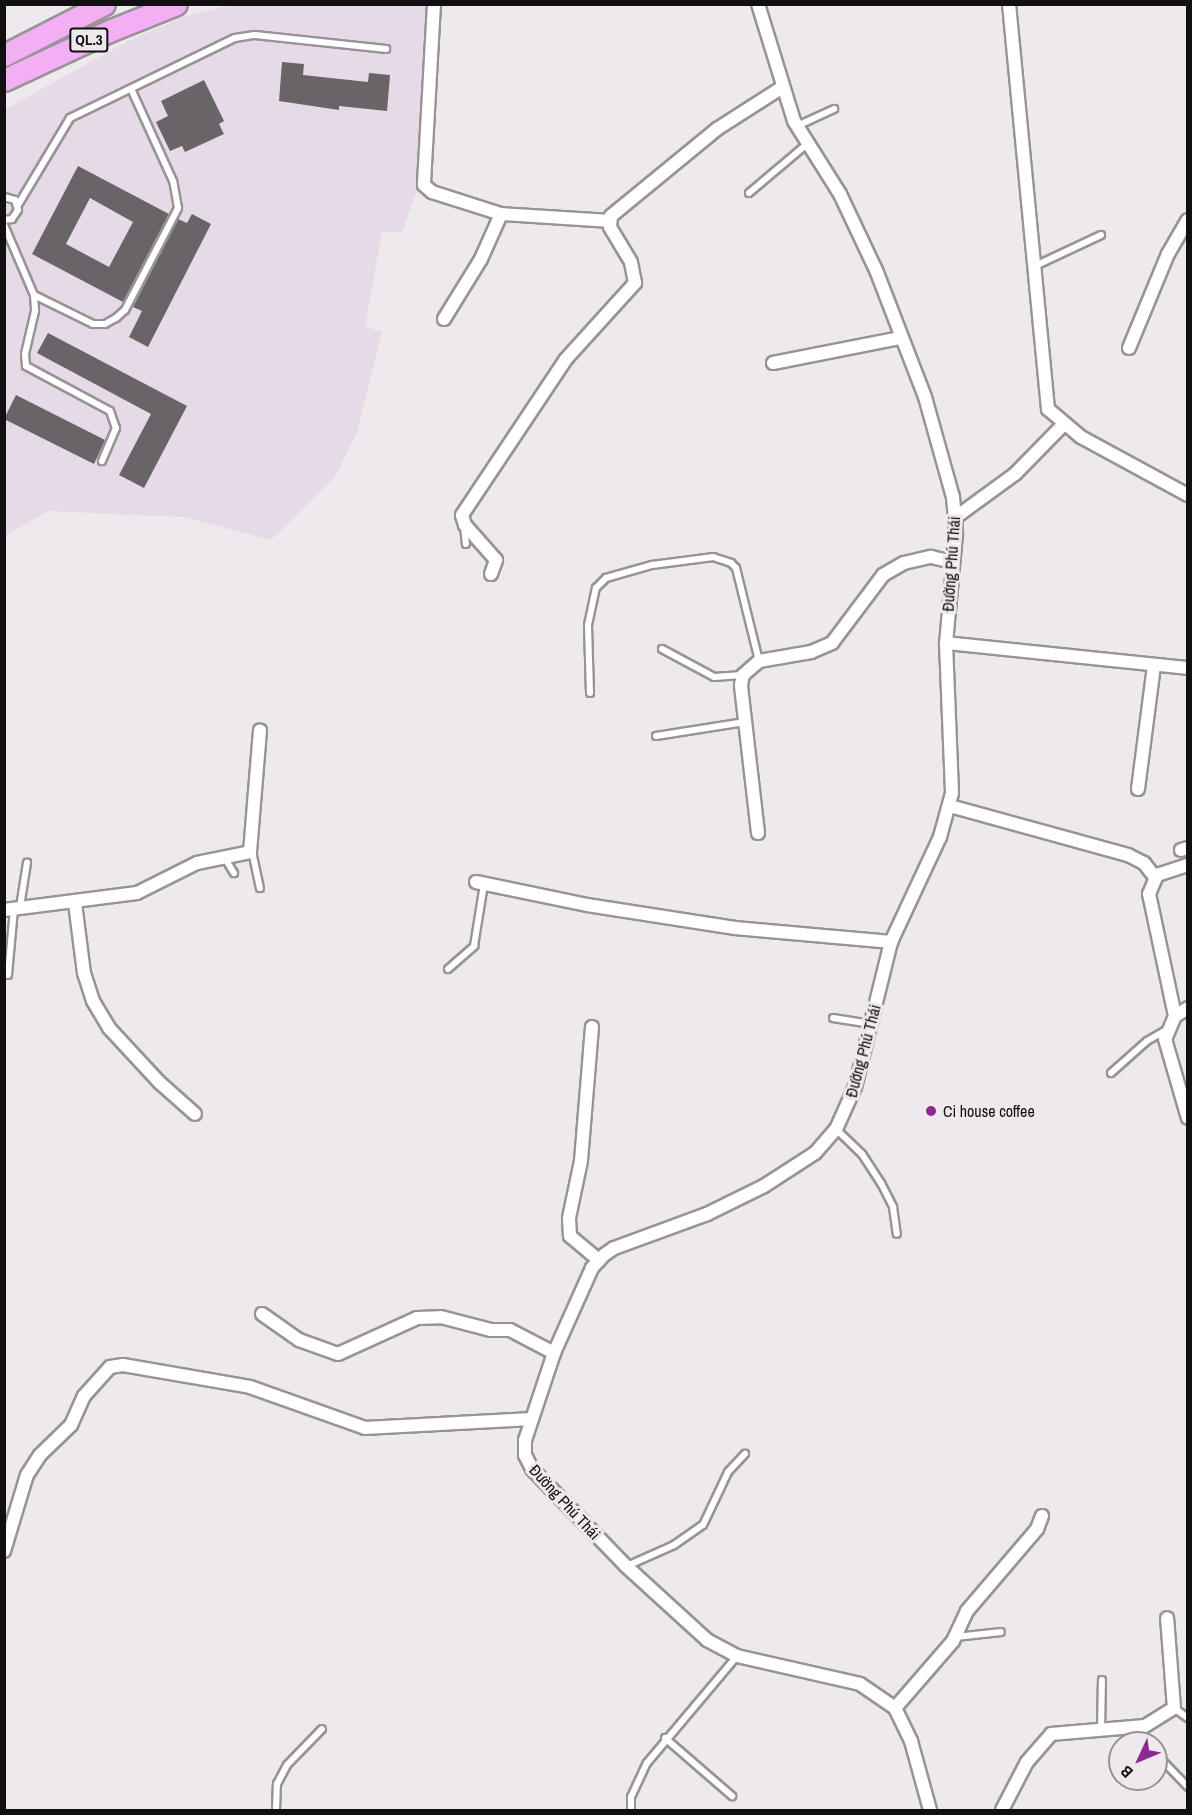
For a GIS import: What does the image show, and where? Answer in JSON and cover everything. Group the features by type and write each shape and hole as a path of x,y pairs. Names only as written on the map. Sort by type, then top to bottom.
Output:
{"highway":[{"name":"QL.3","path":"4,80 109,30 176,4"},
{"name":"QL.3","path":"4,55 96,6"}],"street":[{"path":"434,4 424,185 432,192 501,214 609,222"},
{"name":"Đường Phú Thái","path":"758,4 781,88 797,126 840,194 876,270 925,397 956,517 946,643 953,768 950,806 940,837 891,942 855,1087 836,1129 815,1153 764,1186 707,1214 614,1248 599,1260 592,1268 554,1353 525,1440 525,1455 532,1469 626,1566 707,1640 736,1656 860,1684 896,1708"},
{"path":"1009,4 1048,409 1063,424 1188,495"},
{"path":"609,222 617,209 694,146 781,88"},
{"path":"444,319 490,242 501,214"},
{"path":"1129,348 1168,254 1188,220"},
{"path":"491,574 496,563 494,556 465,525 462,515 471,498 566,359 635,283 634,271 609,222"},
{"path":"773,363 901,338"},
{"path":"956,517 1015,474 1063,424"},
{"path":"758,833 745,722 743,675 759,661 811,652 832,643 883,574 904,562 931,557 952,562"},
{"path":"946,643 1188,668"},
{"path":"1138,789 1154,665"},
{"path":"13,909 75,903 137,893 183,869 252,850 260,730"},
{"path":"950,806 1128,855 1144,863 1155,877"},
{"path":"1155,877 1188,865"},
{"path":"1155,877 1149,894 1175,1016"},
{"path":"480,883 570,902 735,928 891,942"},
{"path":"75,903 84,973 93,1001 109,1028 195,1114"},
{"path":"1188,1008 1175,1016 1165,1039 1188,1118"},
{"path":"592,1027 581,1161 569,1218 570,1236 599,1260"},
{"path":"262,1314 299,1340 338,1354 417,1318 441,1317 491,1330 510,1330 554,1353"},
{"path":"4,1551 27,1475 40,1455 71,1425 84,1396 110,1367 123,1365 250,1387 365,1428 532,1419"},
{"path":"929,1810 911,1741 896,1708 956,1637 967,1611 1037,1529 1042,1516"},
{"path":"1002,1810 1027,1762 1045,1739 1057,1732 1101,1731 1153,1723 1174,1708 1167,1618"}],"lane":[{"path":"4,219 16,215 18,205 62,127 70,118 235,38 255,35 386,49"},
{"path":"34,295 93,324 105,324 116,318 125,310 178,208 173,182 131,89"},
{"path":"797,126 834,109"},
{"path":"749,193 807,144"},
{"path":"4,197 18,205"},
{"path":"4,225 34,295 35,311 26,366 110,411 116,428 102,461"},
{"path":"1034,267 1101,235"},
{"path":"465,525 466,544"},
{"path":"590,693 588,625 596,588 606,578 652,565 713,557 731,563 736,568 759,661"},
{"path":"662,649 714,677 743,675"},
{"path":"656,736 745,722"},
{"path":"252,850 260,888"},
{"path":"223,857 234,873"},
{"path":"8,975 13,909 27,863"},
{"path":"448,969 474,946 480,883"},
{"path":"833,1017 870,1024"},
{"path":"1112,1073 1147,1041 1168,1029"},
{"path":"836,1129 862,1154 881,1183 892,1206 897,1234"},
{"path":"626,1566 674,1545 703,1525 728,1472 745,1454"},
{"path":"956,1637 1001,1632"},
{"path":"631,1810 631,1797 647,1763 665,1738 736,1656"},
{"path":"1101,1731 1102,1680"},
{"path":"1174,1708 1188,1718"},
{"path":"1131,1728 1134,1731"},
{"path":"276,1810 278,1784 287,1765 322,1729"},
{"path":"665,1738 732,1796"},
{"path":"1168,1766 1188,1787"}],"shaded area":[{"path":"233,4 427,5 417,190 402,232 382,232 365,326 382,332 357,432 335,477 271,540 183,517 48,511 5,536 4,110 128,41 183,17"}],"building":[{"path":"282,62 304,64 303,75 368,82 369,73 390,75 387,111 339,106 339,110 279,101"},
{"path":"204,80 224,121 219,124 224,134 185,152 182,146 170,151 156,122 168,116 161,101"},
{"path":"78,166 169,214 123,302 32,254","holes":["90,198 133,222 109,267 66,244"]},
{"path":"192,214 211,224 148,347 129,337 142,311 133,307 178,219 187,223"},
{"path":"48,333 187,406 144,488 119,475 151,414 37,353"},
{"path":"16,395 105,440 94,464 4,419"}],"place":[{"name":"Ci house coffee","path":"931,1111"}]}
